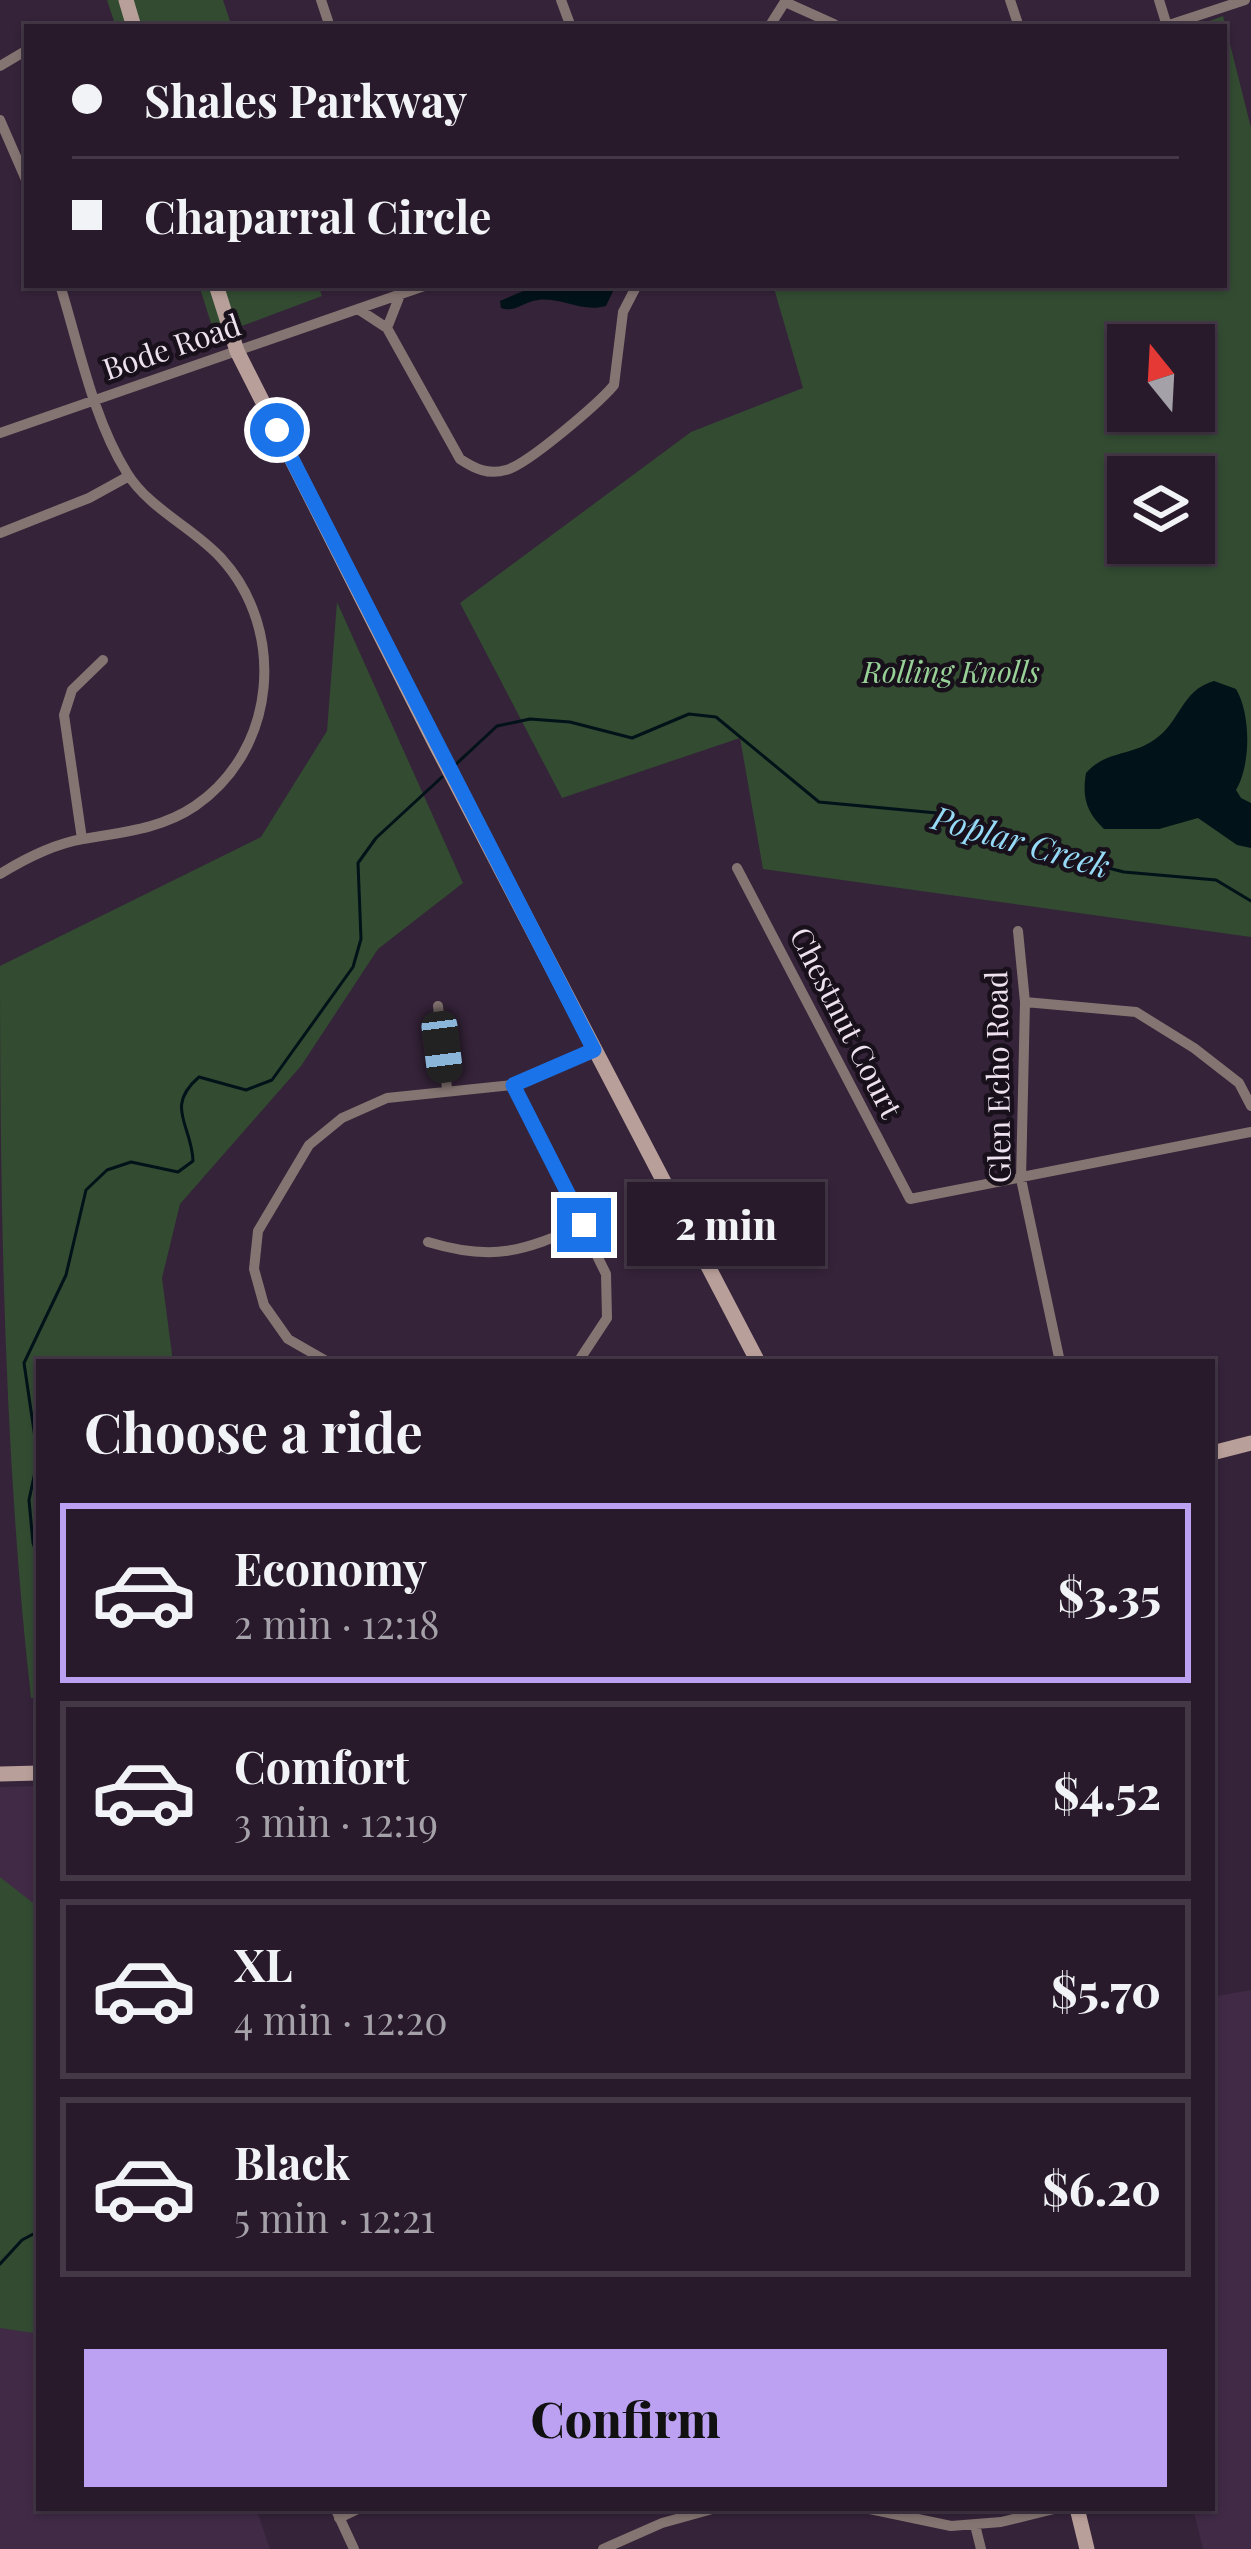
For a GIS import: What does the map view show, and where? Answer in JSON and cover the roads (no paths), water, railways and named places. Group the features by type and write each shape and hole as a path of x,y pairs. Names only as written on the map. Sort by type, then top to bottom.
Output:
{"street":[{"path":"1171,24 1245,0"},
{"path":"786,1 834,24"},
{"path":"0,120 24,175"},
{"path":"0,874 35,854 82,839 156,825 200,803 247,748 264,695 262,640 239,582 214,550 128,476 96,399 61,288"},
{"path":"217,288 237,351 756,1359"},
{"name":"Bode Road","path":"0,433 419,288"},
{"path":"358,309 387,328 460,459 476,470 508,470 614,385 623,312 635,288"},
{"path":"387,328 400,295"},
{"path":"0,533 89,498 128,476"},
{"path":"82,839 64,715 72,690 103,660"},
{"name":"Chestnut Court","path":"737,868 910,1199 1022,1179"},
{"name":"Glen Echo Road","path":"1018,931 1025,1002 1022,1179 1059,1359"},
{"path":"1025,1002 1136,1012 1239,1083 1251,1106"},
{"path":"438,1006 447,1089"},
{"path":"323,1359 288,1340 264,1305 254,1269 258,1231 309,1145 343,1118 387,1098 513,1085 594,1050"},
{"path":"513,1085 606,1274 607,1318 580,1359"},
{"path":"1022,1179 1251,1132"},
{"path":"428,1242 465,1253 498,1255 529,1248 584,1225"},
{"path":"1215,1452 1251,1442"},
{"path":"0,1774 36,1773"},
{"path":"603,2549 662,2523 705,2511"},
{"path":"882,2511 950,2526 1043,2511"},
{"path":"1078,2511 1087,2549"},
{"path":"337,2513 354,2549"},
{"path":"975,2525 981,2549"}],"waterway":[{"name":"Poplar Creek","path":"454,766 497,726 530,719 570,722 632,738 689,714 716,717 819,802 937,813 1124,872 1216,880 1251,901"},
{"name":"Poplar Creek","path":"36,1444 24,1363 66,1275 86,1190 107,1170 131,1162 178,1172 193,1161 181,1107 199,1077 246,1090 272,1080 353,967 361,939 358,863 376,838 442,777"},
{"name":"Poplar Creek","path":"36,1467 29,1500 36,1552"},
{"name":"Poplar Creek","path":"0,2264 22,2240 36,2233"}],"park label":[{"name":"Rolling Knolls","path":"951,673"}]}
